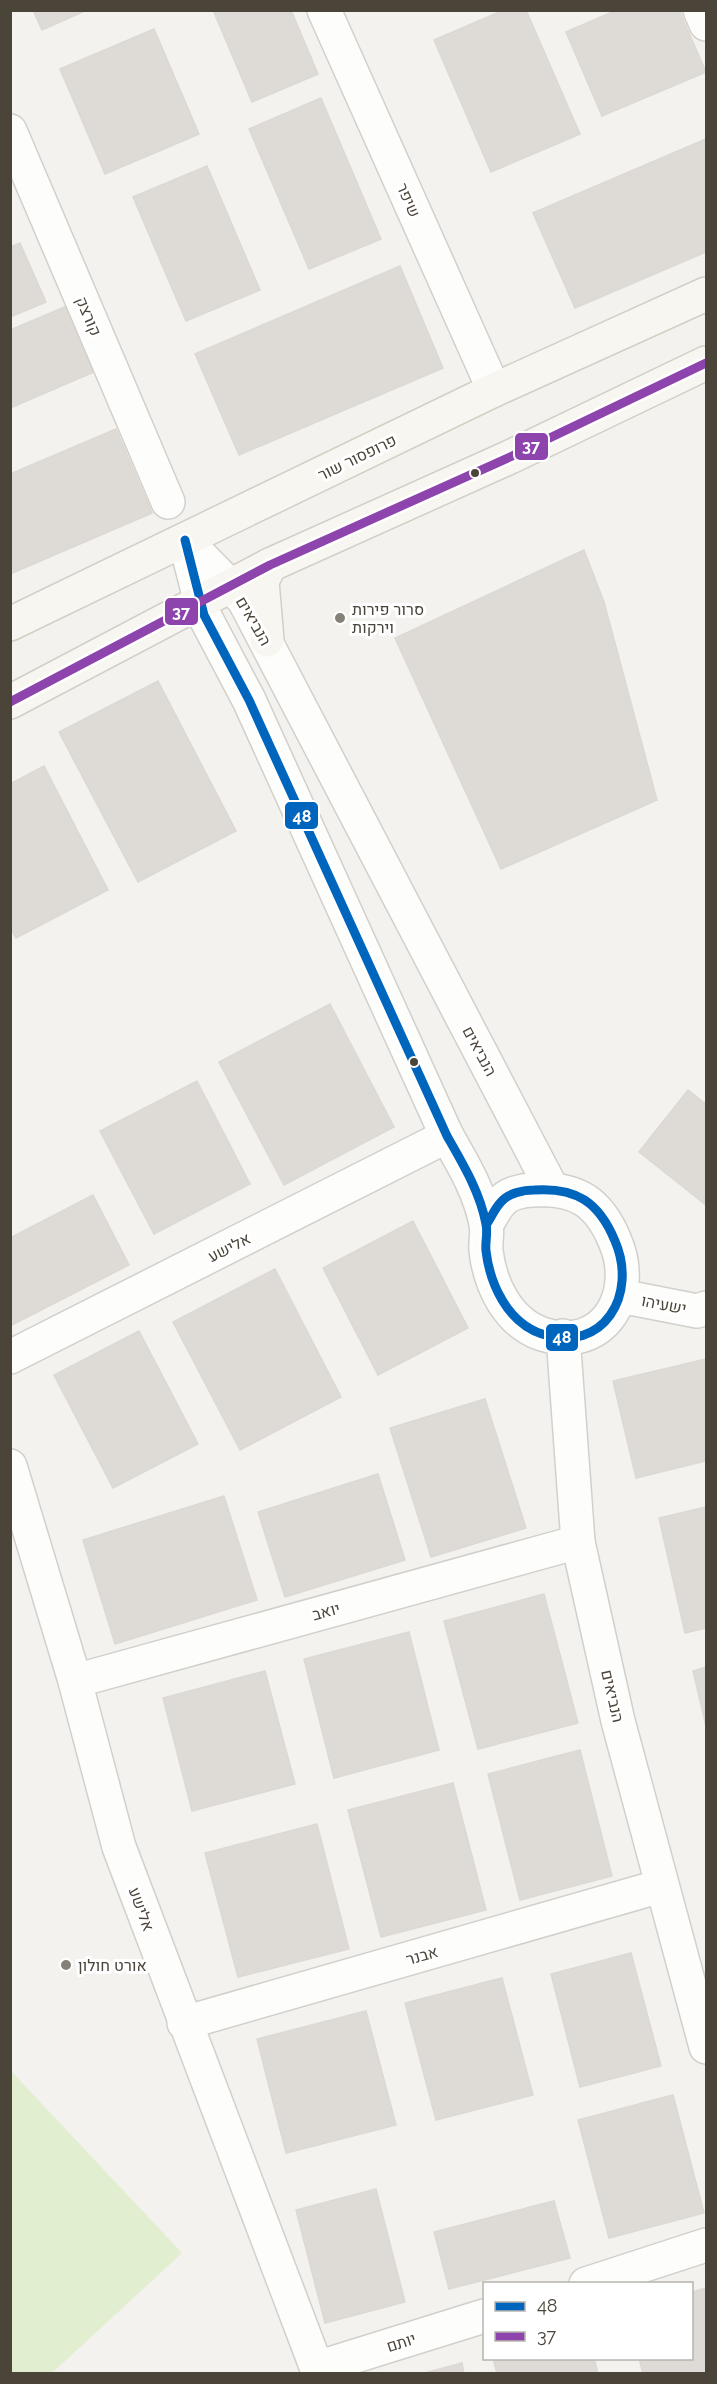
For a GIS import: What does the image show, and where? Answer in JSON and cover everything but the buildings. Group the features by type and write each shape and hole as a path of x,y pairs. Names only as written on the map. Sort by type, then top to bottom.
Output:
{"street":[{"name":"שיפר","path":"324,10 494,390"},
{"path":"700,10 706,24"},
{"name":"קורצק","path":"10,131 168,502"},
{"name":"פרופסור שור","path":"10,624 494,390 706,294"},
{"path":"10,702 270,566 510,457 706,363"},
{"path":"185,540 200,604 249,700 447,1136 473,1183 486,1225 489,1274 500,1298 520,1321 541,1334 578,1338 604,1324 620,1296 623,1270 616,1242 602,1215 586,1200 570,1192 552,1189 523,1190 502,1200 486,1225"},
{"name":"הנביאים","path":"185,540 233,586 267,640 552,1189"},
{"path":"267,640 262,581 270,566"},
{"name":"אלישע","path":"10,1357 447,1136"},
{"name":"ישעיהו","path":"620,1296 698,1311 706,1308"},
{"name":"הנביאים","path":"563,1336 578,1542 618,1720 706,2047"},
{"name":"אלישע","path":"10,1466 75,1681 119,1847 318,2371"},
{"name":"יואב","path":"75,1681 578,1542"},
{"name":"אבנר","path":"184,2023 661,1886"},
{"path":"589,2282 706,2246"},
{"name":"יותם","path":"318,2371 483,2316"}],"green space":[{"path":"10,2070 182,2253 52,2373 11,2373"}],"transit line":[{"name":"37","path":"10,702 270,565 510,457 706,363"},
{"name":"48","path":"185,540 204,615 249,700 447,1136 475,1189 483,1212 486,1224 487,1227 488,1264 502,1300 519,1321 530,1328 542,1334 564,1338 583,1335 598,1327 610,1315 618,1299 622,1281 621,1261 609,1227 602,1216 584,1200 562,1191 521,1191 504,1199 497,1207 488,1222 486,1225"}],"place":[{"name":"סרור פירות וירקות","path":"340,618"},
{"name":"אורט חולון","path":"66,1965"}]}
